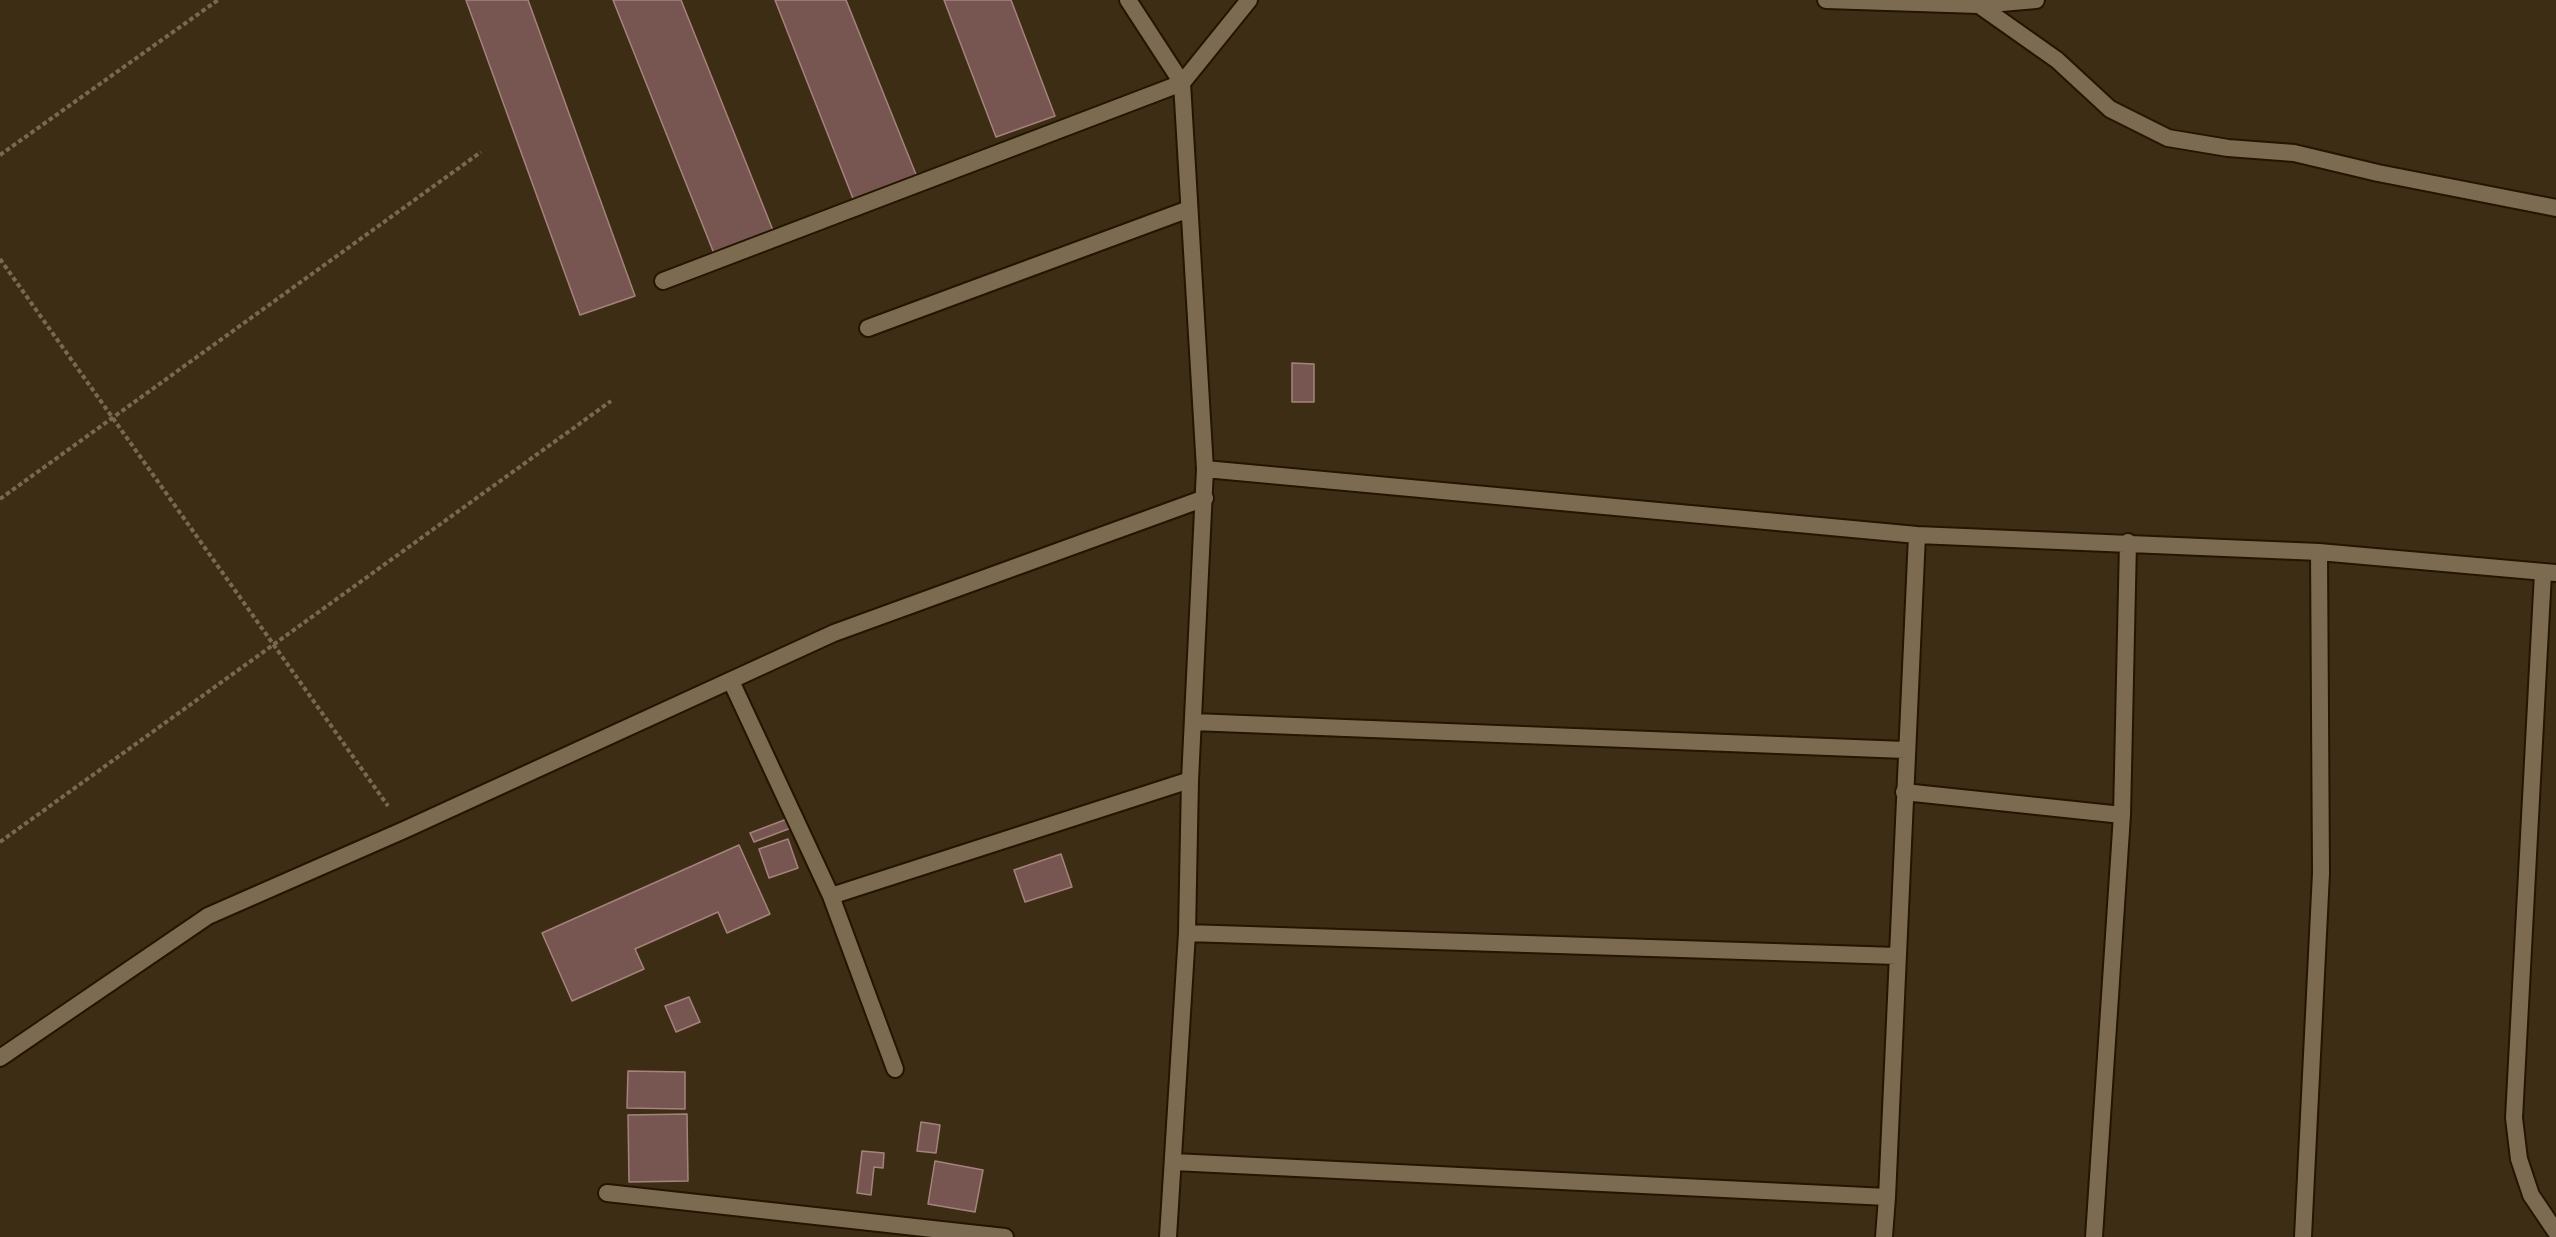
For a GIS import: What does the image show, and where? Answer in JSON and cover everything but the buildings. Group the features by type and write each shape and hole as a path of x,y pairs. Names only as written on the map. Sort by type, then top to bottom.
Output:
{"street":[{"path":"1128,0 1182,83 1204,470 1187,933 1168,1237"},
{"path":"663,281 1182,83 1249,0"},
{"path":"1826,0 1979,5 2036,0"},
{"path":"1979,5 2057,60 2110,109 2168,138 2228,148 2294,153 2378,173 2556,208"},
{"path":"868,328 1189,209"},
{"path":"1204,470 1917,535 2128,542 2319,552 2549,573 2514,1118 2519,1159 2531,1195 2556,1232"},
{"path":"0,1058 208,916 404,830 834,633 1204,498"},
{"path":"1884,1237 1905,750 1917,535"},
{"path":"2094,1237 2122,815 2128,542"},
{"path":"2303,1237 2321,873 2319,552"},
{"path":"731,681 831,896 895,1069"},
{"path":"1193,722 1905,750"},
{"path":"831,896 1191,780"},
{"path":"1904,792 2122,815"},
{"path":"1187,933 1897,956"},
{"path":"1174,1162 1887,1197"},
{"path":"607,1193 1005,1237"}],"path":[{"path":"0,155 219,0"},
{"path":"0,499 113,420 481,152"},
{"path":"0,259 404,830"},
{"path":"0,842 611,401"}]}
